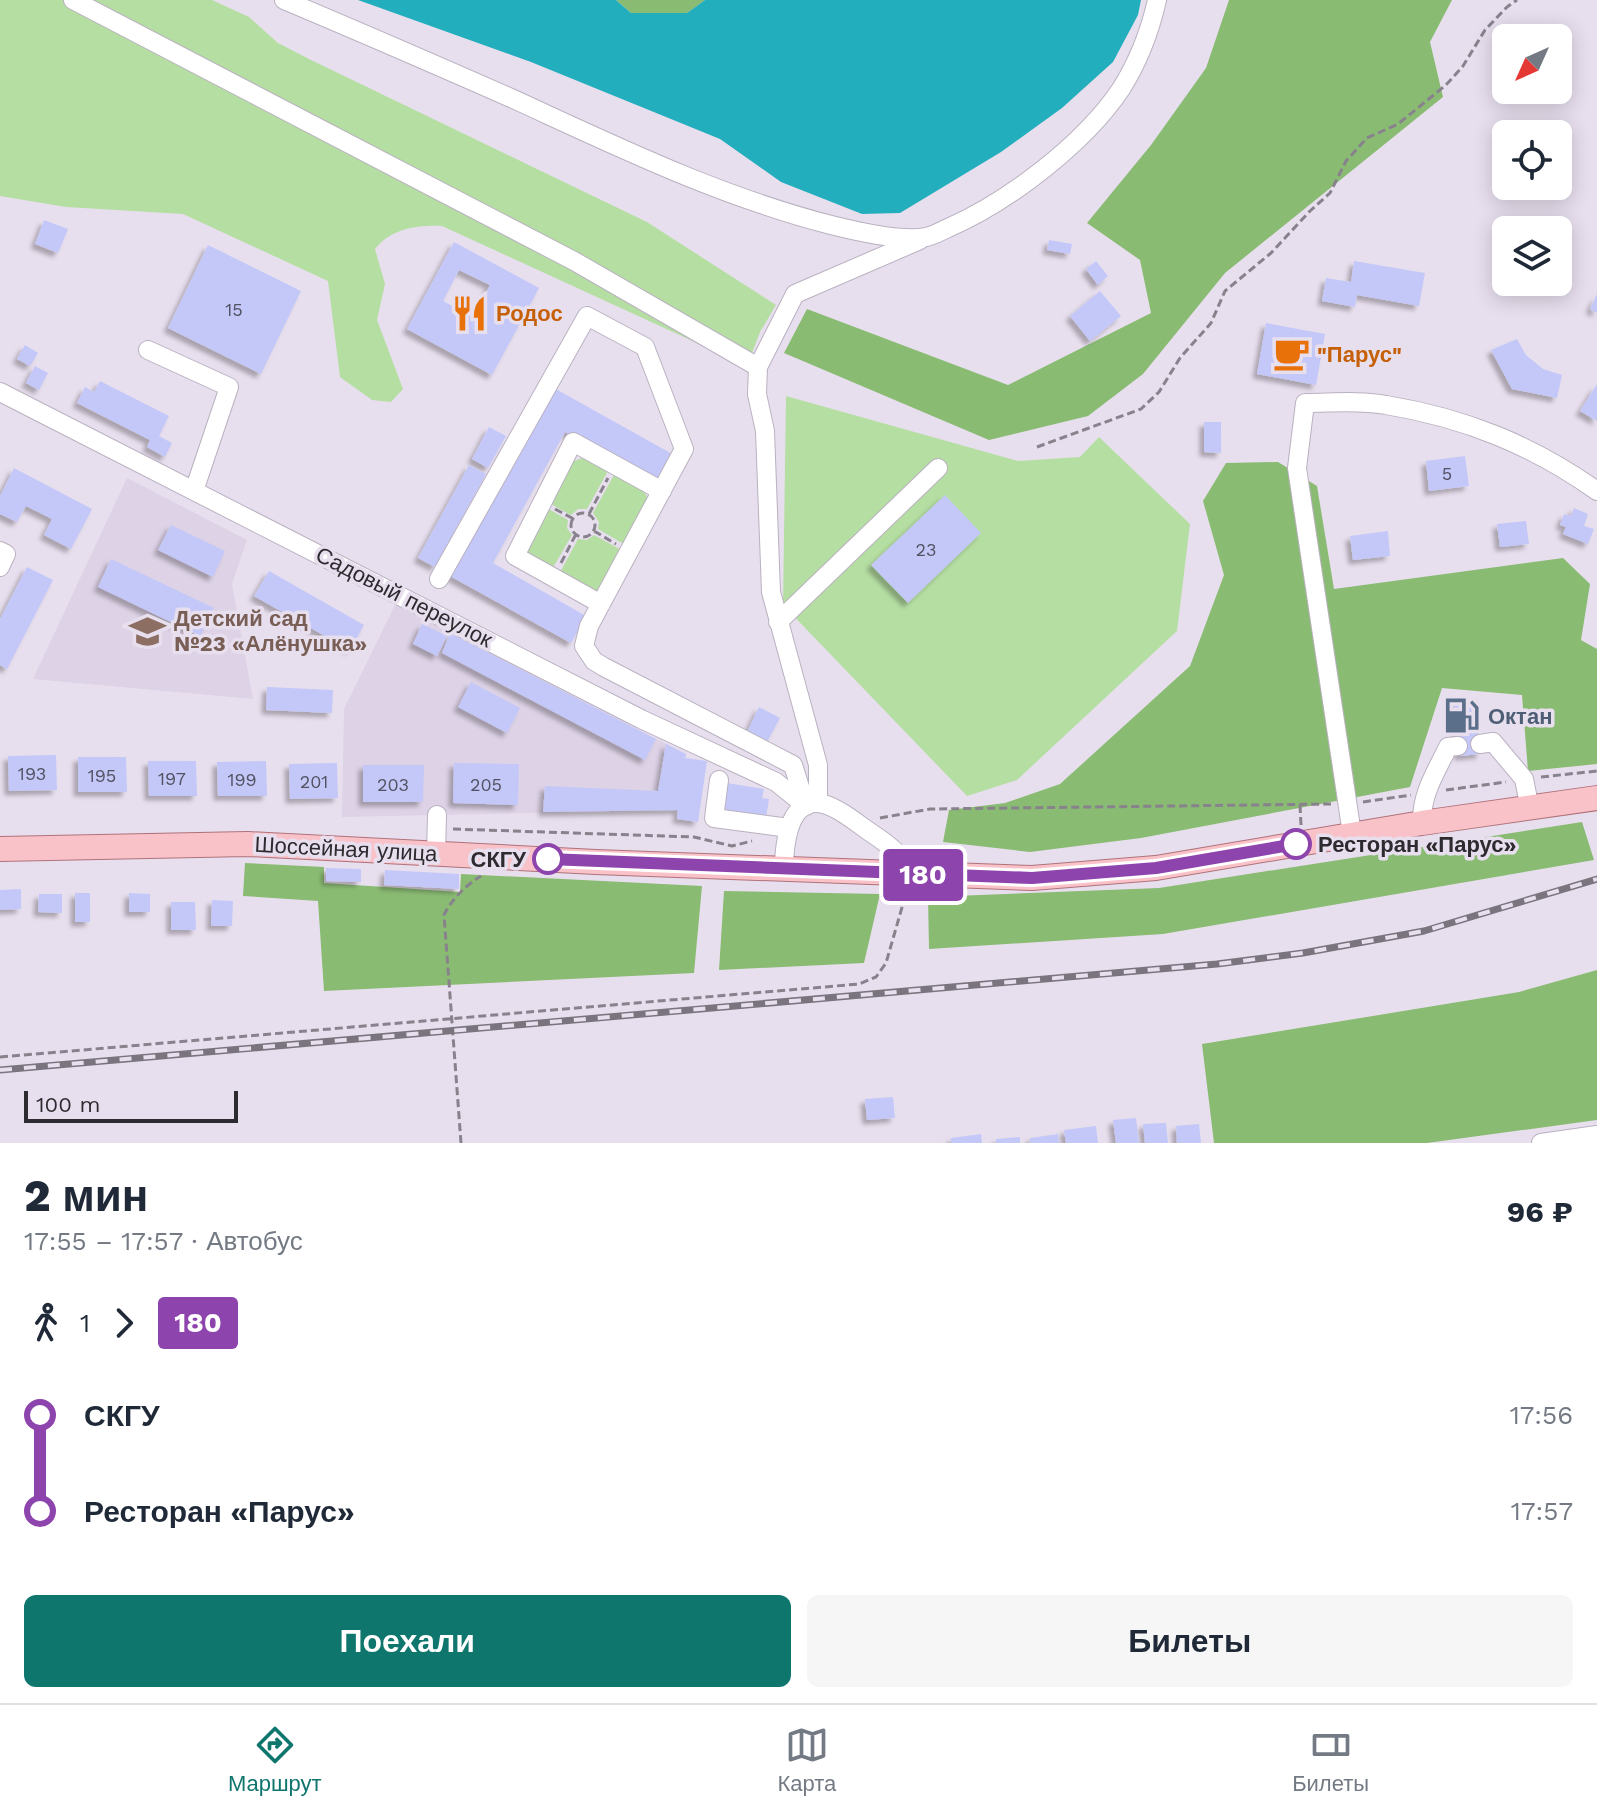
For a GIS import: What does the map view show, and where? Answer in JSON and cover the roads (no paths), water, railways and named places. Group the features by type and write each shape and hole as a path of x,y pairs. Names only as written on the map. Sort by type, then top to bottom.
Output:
{"main road":[{"name":"Шоссейная улица","path":"0,849 248,844 784,870 1032,878 1156,868 1352,834 1597,798"}],"street":[{"path":"73,0 574,261 758,367"},
{"path":"284,0 710,187 784,213 867,234 926,237"},
{"path":"784,870 789,828 796,815 812,805 818,765 771,592 765,431 757,394 758,367 795,294 959,223 999,200 1055,158 1088,128 1120,90 1144,44 1157,0"},
{"path":"439,579 587,316 645,347 684,449 601,604 584,638 584,646 594,661 793,765 812,805"},
{"path":"148,350 229,387 194,491"},
{"name":"Садовый переулок","path":"0,392 641,719 776,782 812,805 856,822 893,848 904,860 908,874"},
{"path":"1352,834 1297,468 1305,403 1384,404 1481,427 1525,446 1597,491"},
{"path":"601,604 515,556 573,442 662,491"},
{"path":"778,622 938,468"},
{"path":"0,551 6,554 0,567"},
{"path":"1480,744 1493,742 1524,779 1530,809"},
{"path":"1422,823 1425,793 1448,747 1458,746"},
{"path":"719,780 714,818 789,828"},
{"path":"436,854 437,821"},
{"path":"1541,1143 1597,1135"}],"water":[{"path":"358,0 616,0 631,13 687,13 705,0 1141,0 1138,15 1113,62 1062,108 1001,152 900,213 862,214 781,182 720,139 531,62"}],"railway":[{"path":"0,1070 1217,964 1303,953 1424,931 1597,879"}],"place":[{"name":"Родос","path":"470,313"},
{"name":"\"Парус\"","path":"1291,354"},
{"name":"Детский сад №23 «Алёнушка»","path":"148,631"},
{"name":"Октан","path":"1462,716"},
{"name":"Ресторан «Парус»","path":"1296,844"},
{"name":"СКГУ","path":"548,859"}]}
